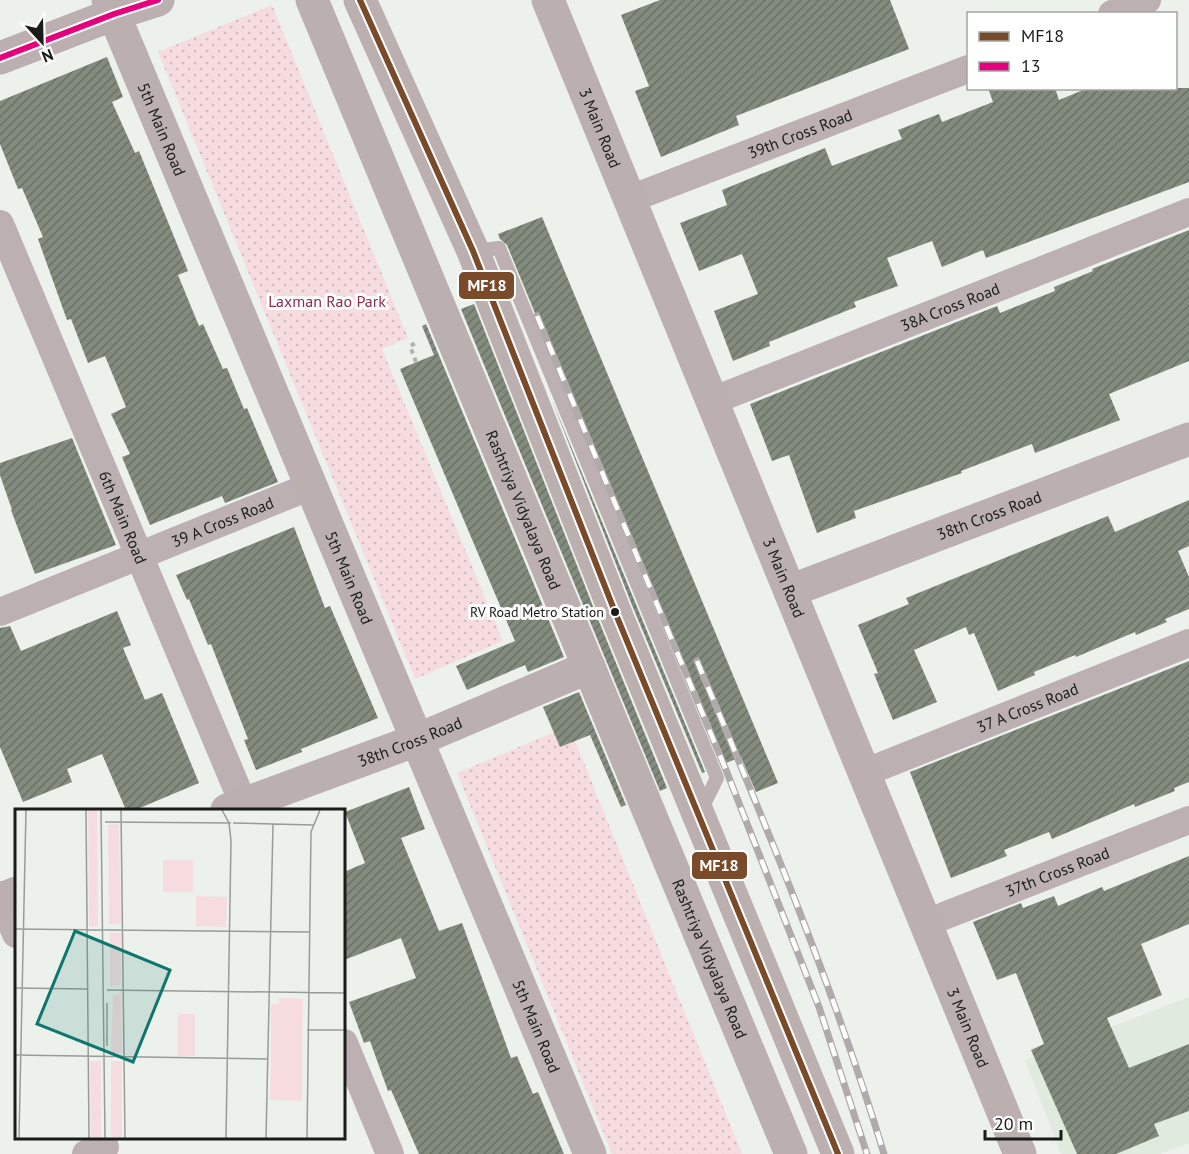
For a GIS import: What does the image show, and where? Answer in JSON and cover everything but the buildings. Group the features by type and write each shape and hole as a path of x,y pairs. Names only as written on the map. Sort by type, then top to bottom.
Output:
{"street":[{"path":"0,58 111,7 158,0"},
{"name":"Rashtriya Vidyalaya Road","path":"312,0 791,1154"},
{"path":"360,0 473,251 615,612 838,1154"},
{"name":"3 Main Road","path":"548,0 1020,1154"},
{"path":"1117,12 1147,0"},
{"name":"5th Main Road","path":"111,7 590,1154"},
{"name":"39th Cross Road","path":"630,199 967,70"},
{"name":"38A Cross Road","path":"712,401 1189,212"},
{"name":"6th Main Road","path":"0,224 139,555 239,808"},
{"name":"38th Cross Road","path":"790,591 1189,439"},
{"name":"39 A Cross Road","path":"0,612 311,486"},
{"name":"37 A Cross Road","path":"864,773 1189,643"},
{"name":"38th Cross Road","path":"239,808 417,740 589,668"},
{"name":"37th Cross Road","path":"926,923 1189,820"},
{"path":"5,897 15,931"},
{"path":"345,1045 390,1154"}],"path":[{"path":"416,343 410,346 416,362"}],"shaded area":[{"path":"1189,997 1189,1143 1160,1154 1061,1154 1025,1060"}],"green space":[{"name":"Laxman Rao Park","path":"272,5 408,338 382,349 503,641 415,679 158,52"},
{"path":"569,726 742,1154 612,1154 457,773"}],"railway":[{"path":"537,316 726,770 819,1007 867,1154"},
{"path":"697,661 773,844 820,966 884,1154"}],"transit line":[{"name":"13","path":"0,58 114,14 158,0"},
{"name":"MF18","path":"360,0 473,251 615,612 838,1154"}],"place":[{"name":"RV Road Metro Station","path":"615,612"}]}
